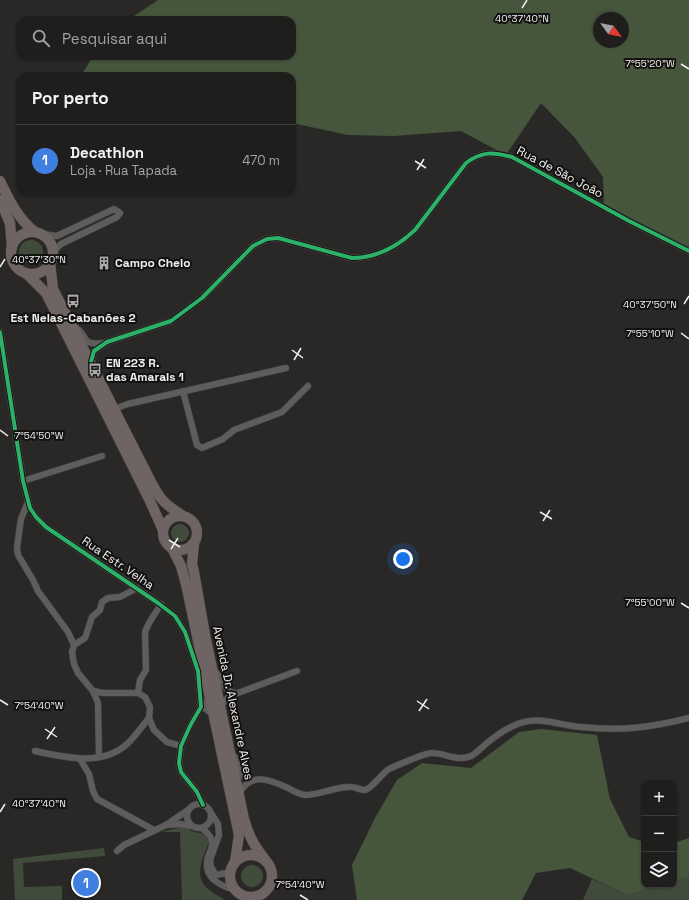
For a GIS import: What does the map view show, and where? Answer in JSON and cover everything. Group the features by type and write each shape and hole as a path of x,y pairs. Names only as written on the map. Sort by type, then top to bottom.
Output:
{"main road":[{"path":"0,181 12,205 23,221 50,243 53,289 159,497 183,516"},
{"path":"0,200 10,223 12,260 16,266 26,273 46,293 150,501 163,530 165,541 172,548 182,550 194,543 197,538 196,526 189,517 178,515 168,520 163,530"},
{"path":"12,248 18,237 23,234 38,233"},
{"path":"26,273 40,272 46,268 51,259"},
{"name":"Avenida Dr. Alexandre Alves","path":"194,543 192,564 212,668 217,712 239,835 236,862"},
{"name":"Avenida Dr. Alexandre Alves","path":"172,548 182,566 209,696 217,712 229,751 248,835 267,862"},
{"path":"255,855 261,857 267,862 271,868 272,875 268,888 258,896 246,896 240,894 230,878 230,872 236,862 241,857 255,855"},
{"path":"268,888 268,900"}],"street":[{"name":"Rua de São João","path":"107,342 171,321 202,298 253,246 266,239 278,238 352,258 364,258 376,255 405,239 416,230 466,163 474,157 484,154 496,153 512,157 689,251"},
{"path":"38,233 56,236 114,209 120,213 117,217 60,244 51,259"},
{"path":"72,325 79,329 87,342 107,342"},
{"name":"Rua Estr. Velha","path":"0,332 23,481 30,508 36,517 46,527 161,604 176,616 185,632 198,671 201,707"},
{"path":"90,362 94,351 107,342"},
{"path":"114,409 128,404 286,368"},
{"path":"183,391 197,445 202,448 223,439 234,430 282,412 308,386"},
{"path":"23,481 102,456"},
{"path":"28,502 21,519 16,547 18,556 38,591 68,632 74,645 72,652 74,664 78,673 93,691 98,702 99,757"},
{"path":"74,645 85,638 92,617 100,610 102,602 108,598 120,597 137,588"},
{"path":"138,693 140,680 146,670 145,632 161,604"},
{"path":"212,668 222,679 226,690 236,693"},
{"path":"201,707 217,712 224,701 230,696 297,671"},
{"path":"93,691 103,693 138,693 145,697 150,707 149,718 154,730 167,742 181,746"},
{"path":"209,696 206,704 201,707 190,724 181,746 179,763 181,772 197,792 203,804 207,806 218,824 219,835 210,860 211,866 216,875 230,872"},
{"path":"34,751 80,759 99,757 116,752 127,744 149,718"},
{"path":"229,751 238,762 241,774 247,779 265,779 301,794 311,794 349,786 366,790 380,776 389,770 424,755 433,753 460,758 472,756 491,740 525,721 534,720 581,727 634,729 689,718"},
{"path":"80,759 89,774 93,791 97,799 154,830"},
{"path":"238,794 244,785 252,780"},
{"path":"116,851 124,845 166,825 195,804 203,804"},
{"path":"188,810 187,818 190,826"},
{"path":"166,825 180,824 194,828 202,828 211,821 211,813"},
{"path":"202,828 210,835 212,844 207,861 207,870 216,882 223,887 240,894"}],"green space":[{"path":"158,0 689,0 689,251 604,208 603,177 575,138 541,103 506,155 461,131 394,136 348,135 296,124 296,72 83,72 91,60 296,60 296,16 134,16"},
{"path":"31,240 39,244 43,252 39,260 31,264 23,260 19,252 23,244"},
{"path":"176,524 184,524 189,529 187,540 184,542 176,542 171,537 171,529"},
{"path":"541,729 597,735 610,799 629,837 641,841 641,888 651,888 627,895 570,868 536,873 522,900 357,900 352,865 376,816 397,780 422,763 471,768 519,732"},
{"path":"177,828 188,828 191,831 203,834 209,841 201,864 200,876 206,887 225,900 182,900 180,832 161,832"},
{"path":"689,838 689,877 677,880 677,852 677,842"},
{"path":"104,848 105,856 23,863 24,887 62,886 62,900 15,900 13,859"},
{"path":"252,865 260,868 263,876 260,884 252,887 244,884 241,876 244,868"},
{"path":"689,877 689,900 583,900 592,879 627,895 651,888 677,888 677,880"}],"cycle path":[{"path":"91,362 94,351 107,342 171,321 202,298 253,246 267,239 278,238 352,258 370,256 394,246 415,230 466,163 477,156 499,154 512,157 629,221 689,251"},
{"path":"0,332 23,481 30,508 36,517 46,527 175,616 185,632 198,671 201,707 181,746 179,763 181,772 197,792 203,805"}],"place":[{"name":"Campo Cheio","path":"104,263"},
{"name":"Est Nelas-Cabanões 2","path":"73,301"},
{"name":"EN 223 R. das Amarais 1","path":"95,370"},
{"name":"Decathlon","path":"86,883"}]}
